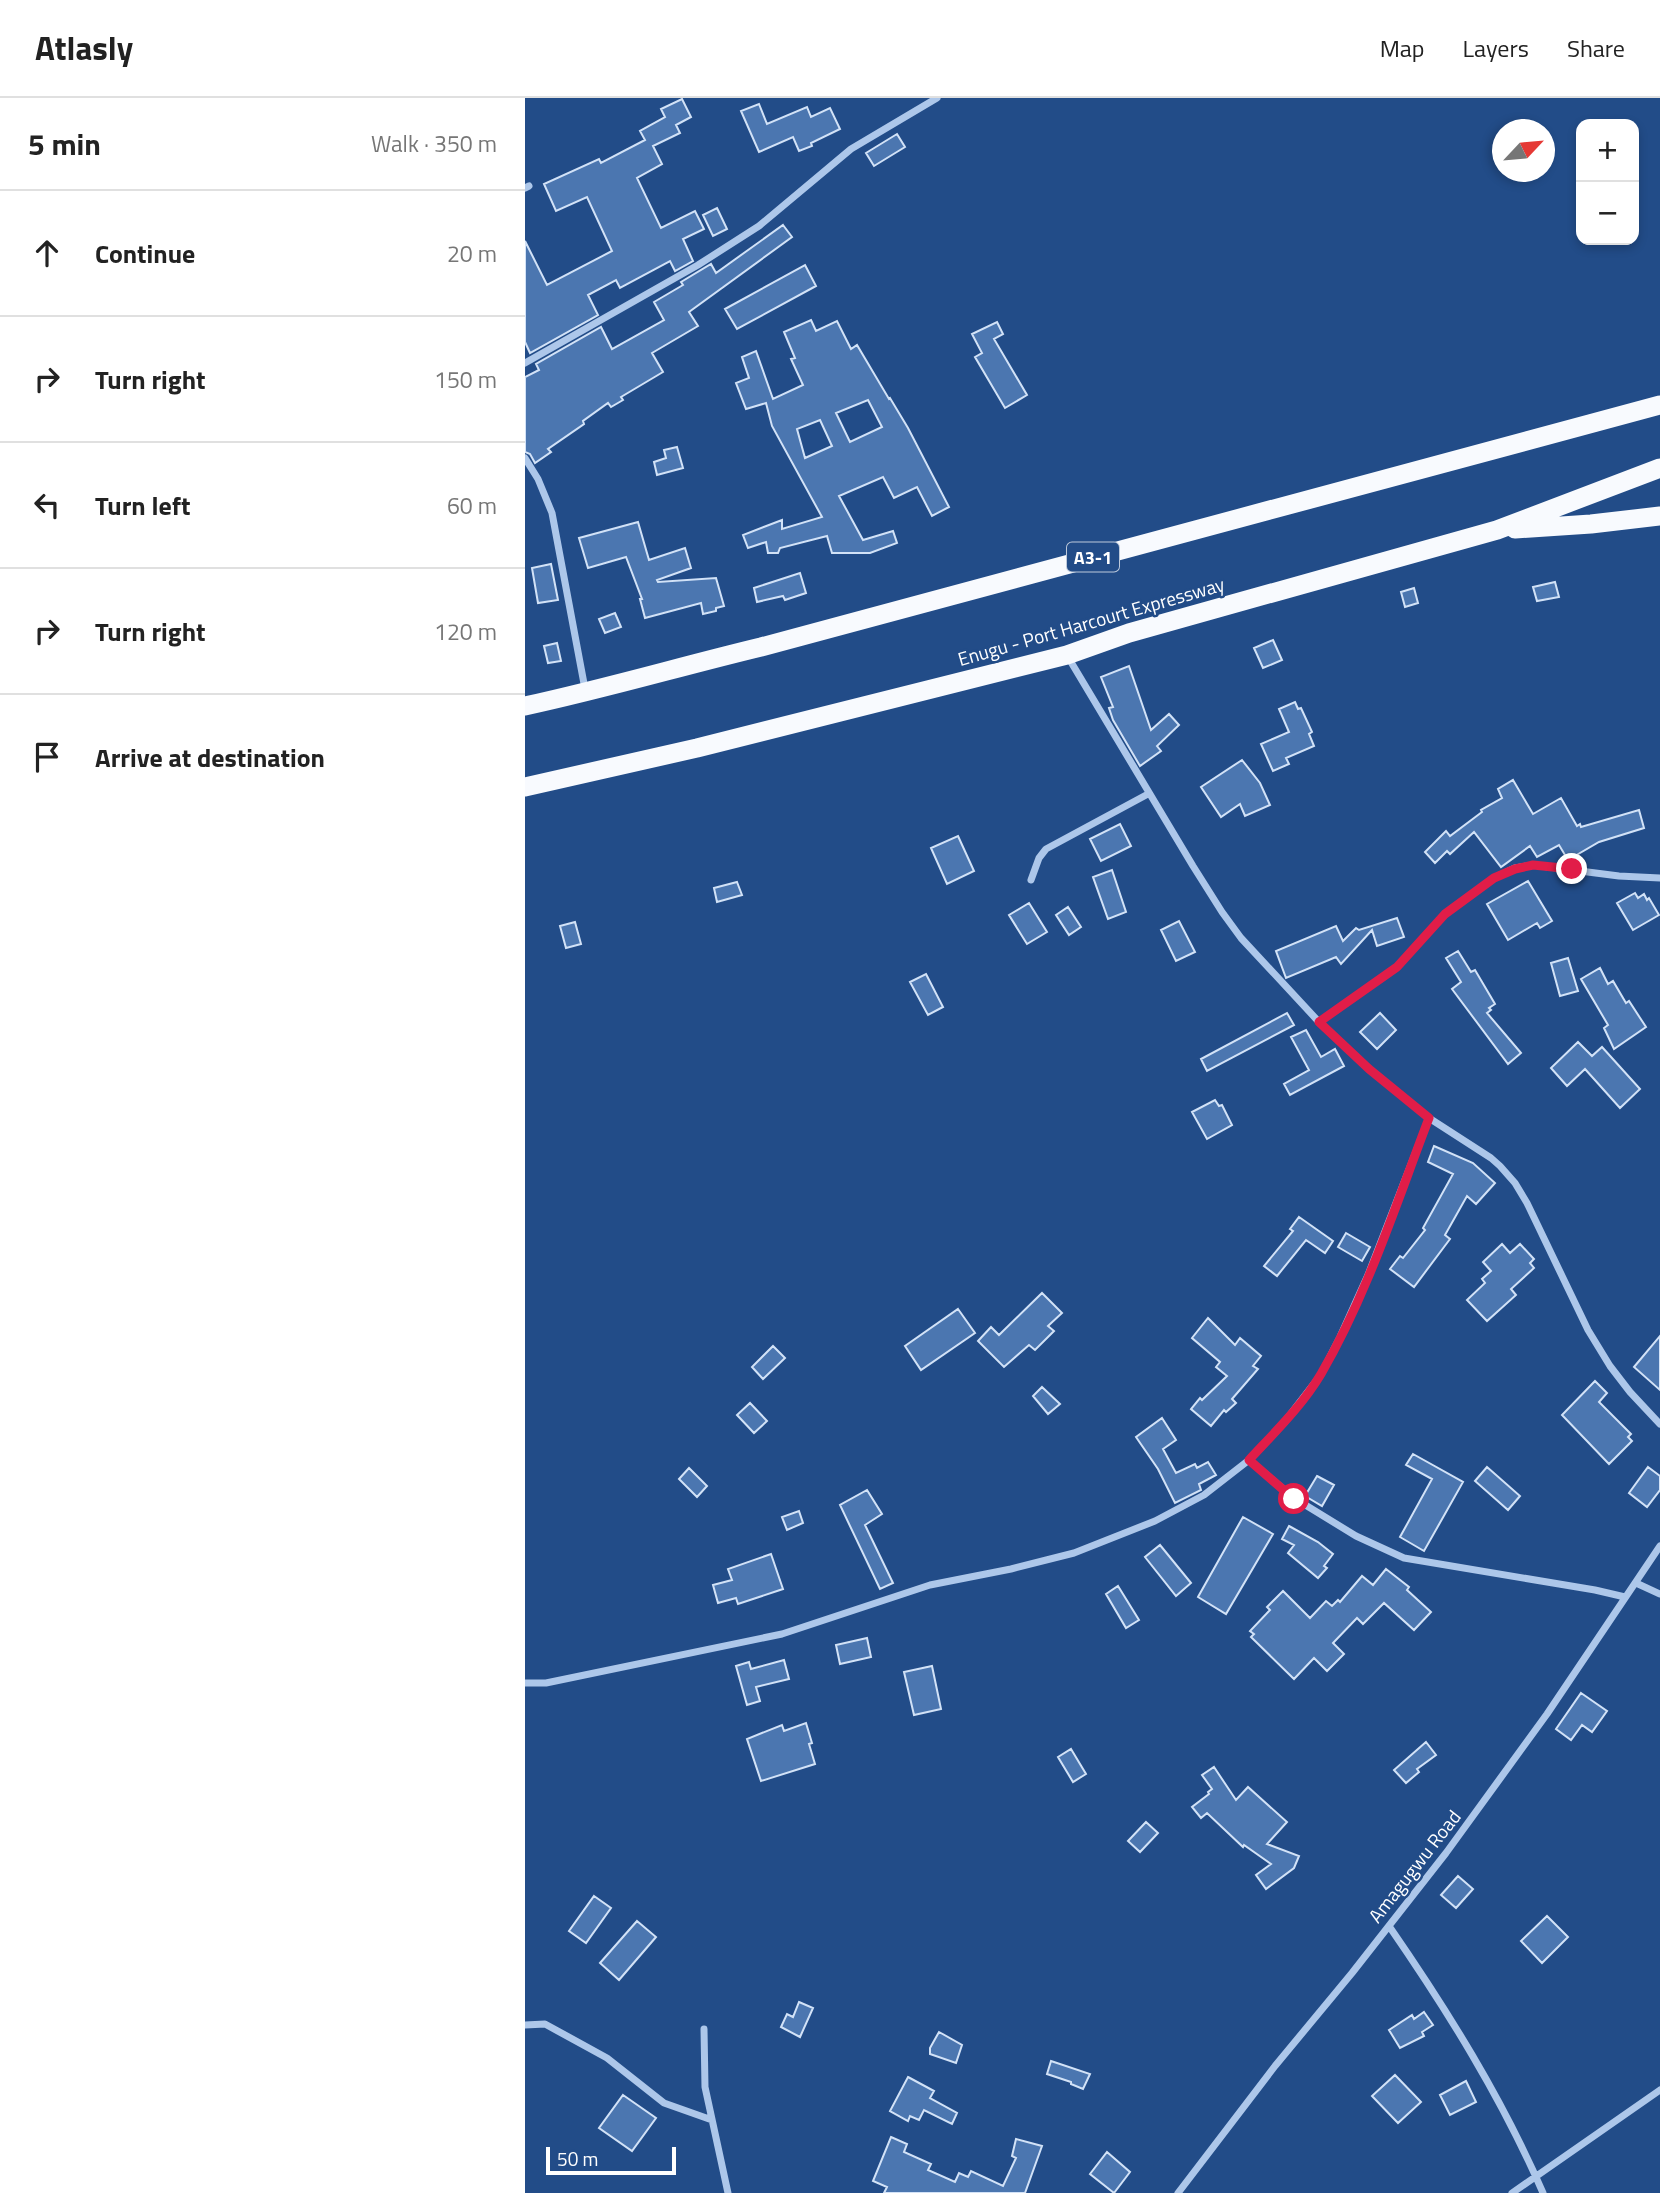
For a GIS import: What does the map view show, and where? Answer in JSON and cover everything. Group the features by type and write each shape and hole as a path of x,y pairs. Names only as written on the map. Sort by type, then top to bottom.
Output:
{"highway":[{"name":"A3-1","path":"525,706 787,640 1660,405"},
{"name":"Enugu - Port Harcourt Expressway","path":"525,788 697,748 1067,654 1497,530 1660,468"},
{"path":"1497,530 1660,516"}],"street":[{"path":"525,363 698,265 759,226 851,149 937,98"},
{"path":"525,458 538,479 552,513 585,693"},
{"path":"1067,654 1222,912 1259,959 1319,1022 1369,1069 1429,1118 1491,1158 1514,1183 1527,1203 1588,1330 1610,1366 1660,1424"},
{"path":"1031,880 1039,858 1046,849 1149,794"},
{"path":"1319,1022 1397,967 1445,914 1494,878 1515,869 1533,865 1619,876 1660,878"},
{"path":"525,1683 546,1683 782,1634 929,1585 1074,1553 1155,1521 1205,1495 1249,1460 1283,1424 1320,1376 1368,1275 1429,1118"},
{"path":"1249,1460 1294,1499 1356,1536 1404,1558 1625,1597"},
{"name":"Amagugwu Road","path":"1178,2193 1275,2066 1352,1973 1445,1853 1539,1724 1660,1546"},
{"path":"1636,1583 1660,1594"},
{"path":"1388,1926 1484,2073 1543,2193"},
{"path":"525,2025 545,2024 607,2058 664,2103 712,2120"},
{"path":"704,2029 705,2087 728,2193"},
{"path":"1513,2193 1660,2091"}],"building":[{"path":"682,99 691,117 676,125 680,133 653,146 662,164 637,178 661,228 695,211 704,229 683,239 693,261 675,271 670,261 620,288 616,280 588,295 598,315 530,353 525,342 525,241 547,285 612,251 587,197 556,211 544,184 599,159 601,163 645,140 640,131 665,117 661,109"},
{"path":"759,104 767,124 807,107 811,117 830,108 840,129 799,151 793,137 759,152 741,111"},
{"path":"897,134 905,147 874,166 866,153"},
{"path":"717,208 727,229 713,236 703,215"},
{"path":"783,225 792,237 689,312 698,326 652,353 663,372 621,397 623,400 611,407 608,403 548,449 551,452 535,463 530,454 525,452 525,377 539,370 536,364 601,327 612,349 664,320 654,302 711,264 716,273"},
{"path":"805,265 816,286 737,329 725,309"},
{"path":"811,320 816,331 837,321 851,349 857,345 890,398 949,507 932,516 917,487 894,498 883,477 839,496 863,540 893,531 897,543 870,553 832,553 827,536 780,548 778,553 768,553 766,542 748,548 743,535 782,520 782,529 822,517 772,426 766,403 746,409 736,383 749,378 742,357 756,351 773,399 803,385 791,359 795,358 784,332","holes":["868,400 882,427 850,442 836,413","820,420 832,446 805,458 797,429"]},
{"path":"997,322 1003,334 994,339 1027,395 1005,408 975,357 982,353 972,334"},
{"path":"677,447 683,468 657,475 654,462 666,458 664,450"},
{"path":"638,522 649,560 685,548 691,568 657,580 658,582 716,578 724,606 703,614 701,603 645,618 642,599 626,557 588,568 579,538"},
{"path":"551,564 558,600 538,603 532,568"},
{"path":"800,573 806,593 785,600 783,596 757,602 754,588"},
{"path":"1555,582 1559,597 1537,601 1533,587"},
{"path":"1414,588 1418,603 1405,607 1401,592"},
{"path":"615,613 621,627 605,633 599,619"},
{"path":"1273,640 1282,660 1263,668 1254,648"},
{"path":"557,643 561,661 548,663 544,646"},
{"path":"1129,666 1151,730 1169,714 1179,725 1157,746 1161,751 1140,766 1113,720 1109,708 1113,707 1101,677"},
{"path":"1295,702 1298,709 1301,708 1312,732 1309,734 1314,746 1286,758 1289,764 1273,771 1261,744 1289,732 1279,709"},
{"path":"1242,760 1260,783 1270,805 1245,816 1240,804 1221,817 1201,787"},
{"path":"1513,780 1533,814 1561,798 1577,826 1639,810 1644,828 1599,842 1568,860 1559,845 1537,857 1530,846 1501,867 1474,832 1450,854 1447,851 1435,863 1425,852 1446,831 1450,836 1482,812 1481,810 1502,798 1498,789"},
{"path":"1120,824 1131,846 1101,861 1090,839"},
{"path":"958,836 974,871 947,884 931,848"},
{"path":"1112,870 1126,912 1108,919 1093,877"},
{"path":"1528,881 1552,921 1540,928 1537,923 1508,940 1487,904"},
{"path":"737,882 742,895 717,902 714,888"},
{"path":"1635,893 1638,898 1644,894 1647,900 1649,898 1659,915 1633,930 1617,903"},
{"path":"1029,903 1047,932 1027,944 1009,915"},
{"path":"1068,907 1081,927 1069,935 1056,915"},
{"path":"1397,918 1404,937 1377,946 1372,930 1341,964 1336,957 1286,978 1276,951 1336,926 1343,941 1356,928 1359,930"},
{"path":"1179,921 1195,952 1176,961 1161,930"},
{"path":"575,922 581,944 566,948 560,926"},
{"path":"1458,951 1471,972 1475,970 1495,1004 1487,1013 1521,1053 1508,1064 1452,989 1461,982 1446,958"},
{"path":"1568,958 1578,991 1560,996 1551,963"},
{"path":"1600,968 1608,984 1613,981 1626,1003 1629,1001 1646,1027 1614,1049 1604,1028 1608,1025 1581,979"},
{"path":"926,974 943,1007 928,1015 910,982"},
{"path":"1287,1013 1294,1025 1207,1071 1201,1059"},
{"path":"1380,1013 1396,1030 1377,1049 1360,1032"},
{"path":"1306,1030 1321,1057 1335,1049 1344,1066 1290,1095 1284,1084 1309,1070 1291,1037"},
{"path":"1578,1042 1592,1056 1602,1047 1640,1089 1620,1108 1585,1069 1567,1086 1551,1068"},
{"path":"1215,1100 1219,1106 1222,1105 1232,1125 1207,1139 1192,1112"},
{"path":"1434,1146 1473,1163 1495,1183 1476,1204 1467,1196 1445,1235 1450,1239 1414,1287 1390,1269 1400,1256 1403,1258 1425,1230 1423,1228 1453,1174 1428,1162"},
{"path":"1299,1217 1333,1241 1325,1253 1306,1240 1277,1276 1264,1266 1293,1231 1290,1229"},
{"path":"1346,1233 1370,1247 1362,1261 1338,1247"},
{"path":"1502,1244 1510,1253 1520,1244 1534,1259 1530,1263 1534,1268 1511,1289 1516,1295 1487,1321 1467,1300 1485,1283 1482,1279 1491,1271 1483,1262"},
{"path":"1042,1293 1062,1313 1048,1326 1054,1331 1035,1350 1029,1345 1004,1367 978,1341 991,1327 999,1335"},
{"path":"958,1309 975,1333 921,1370 905,1346"},
{"path":"1208,1318 1235,1345 1240,1338 1261,1356 1253,1366 1258,1369 1232,1399 1236,1403 1226,1412 1224,1410 1211,1426 1191,1409 1227,1376 1216,1367 1220,1362 1192,1338"},
{"path":"1660,1336 1660,1390 1634,1367"},
{"path":"773,1346 785,1358 763,1379 752,1367"},
{"path":"1595,1381 1607,1393 1599,1402 1631,1434 1628,1437 1632,1441 1609,1464 1562,1415"},
{"path":"1042,1387 1060,1404 1048,1414 1033,1396"},
{"path":"750,1403 767,1421 754,1433 737,1415"},
{"path":"1162,1418 1176,1440 1163,1449 1176,1473 1195,1464 1197,1468 1208,1462 1216,1475 1199,1484 1201,1490 1175,1503 1158,1469 1136,1437"},
{"path":"1413,1454 1463,1482 1424,1551 1400,1537 1432,1479 1406,1465"},
{"path":"1487,1467 1520,1496 1508,1510 1475,1481"},
{"path":"1648,1467 1660,1476 1660,1490 1647,1507 1629,1493"},
{"path":"689,1468 707,1486 697,1497 679,1479"},
{"path":"1317,1476 1334,1485 1322,1506 1305,1496"},
{"path":"867,1490 882,1514 865,1525 893,1583 880,1589 840,1505"},
{"path":"799,1511 803,1523 787,1530 782,1517"},
{"path":"1243,1517 1273,1534 1226,1614 1198,1597"},
{"path":"1289,1526 1333,1554 1324,1566 1327,1568 1318,1578 1288,1553 1294,1545 1282,1539"},
{"path":"1160,1545 1191,1583 1176,1596 1145,1557"},
{"path":"771,1554 783,1589 738,1604 736,1598 718,1603 713,1585 732,1580 728,1569"},
{"path":"1386,1569 1409,1587 1407,1590 1431,1612 1414,1630 1384,1603 1363,1624 1357,1618 1333,1643 1344,1654 1327,1671 1314,1658 1294,1679 1251,1637 1254,1634 1250,1631 1270,1610 1267,1607 1283,1591 1310,1618 1326,1601 1332,1606 1338,1600 1340,1602 1362,1576 1373,1585"},
{"path":"1118,1586 1139,1620 1126,1628 1106,1594"},
{"path":"867,1638 871,1657 840,1664 836,1645"},
{"path":"784,1660 789,1679 756,1687 760,1701 747,1705 736,1666 749,1662 751,1669"},
{"path":"932,1666 941,1709 914,1715 904,1672"},
{"path":"1581,1693 1607,1711 1592,1732 1582,1725 1571,1740 1556,1729"},
{"path":"806,1723 815,1764 761,1781 747,1739 782,1725 784,1731"},
{"path":"1426,1742 1436,1755 1417,1769 1419,1772 1406,1783 1394,1770"},
{"path":"1071,1749 1086,1774 1073,1782 1058,1757"},
{"path":"1214,1767 1236,1800 1248,1787 1287,1822 1267,1844 1299,1856 1294,1868 1266,1889 1256,1875 1271,1864 1244,1845 1243,1847 1207,1813 1201,1818 1192,1807 1212,1789 1202,1775"},
{"path":"1146,1822 1158,1833 1140,1852 1128,1841"},
{"path":"1458,1876 1473,1889 1456,1908 1441,1895"},
{"path":"594,1896 611,1908 586,1943 569,1931"},
{"path":"1547,1916 1568,1937 1542,1963 1521,1941"},
{"path":"637,1921 656,1937 619,1980 600,1963"},
{"path":"799,2002 813,2008 800,2037 781,2027 787,2014 793,2017"},
{"path":"1424,2012 1433,2025 1422,2032 1424,2036 1400,2048 1389,2030 1412,2015 1414,2019"},
{"path":"939,2032 962,2045 956,2063 930,2054 930,2048"},
{"path":"1051,2061 1090,2074 1083,2089 1047,2074"},
{"path":"1395,2075 1421,2102 1398,2123 1372,2096"},
{"path":"908,2077 934,2091 930,2098 957,2113 952,2124 924,2110 919,2120 910,2116 908,2121 890,2111"},
{"path":"1466,2081 1476,2102 1450,2115 1440,2095"},
{"path":"623,2095 656,2118 632,2151 599,2128"},
{"path":"891,2137 907,2144 904,2152 931,2164 928,2170 955,2182 959,2173 968,2177 971,2171 1003,2186 1016,2158 1012,2156 1016,2139 1042,2146 1025,2193 884,2193 887,2187 873,2181"},
{"path":"1107,2152 1130,2172 1114,2193 1090,2174"}],"route":[{"path":"1294,1499 1249,1460 1283,1424 1320,1376 1368,1275 1429,1118 1369,1069 1319,1022 1397,967 1445,914 1494,878 1533,865 1572,869"}]}
